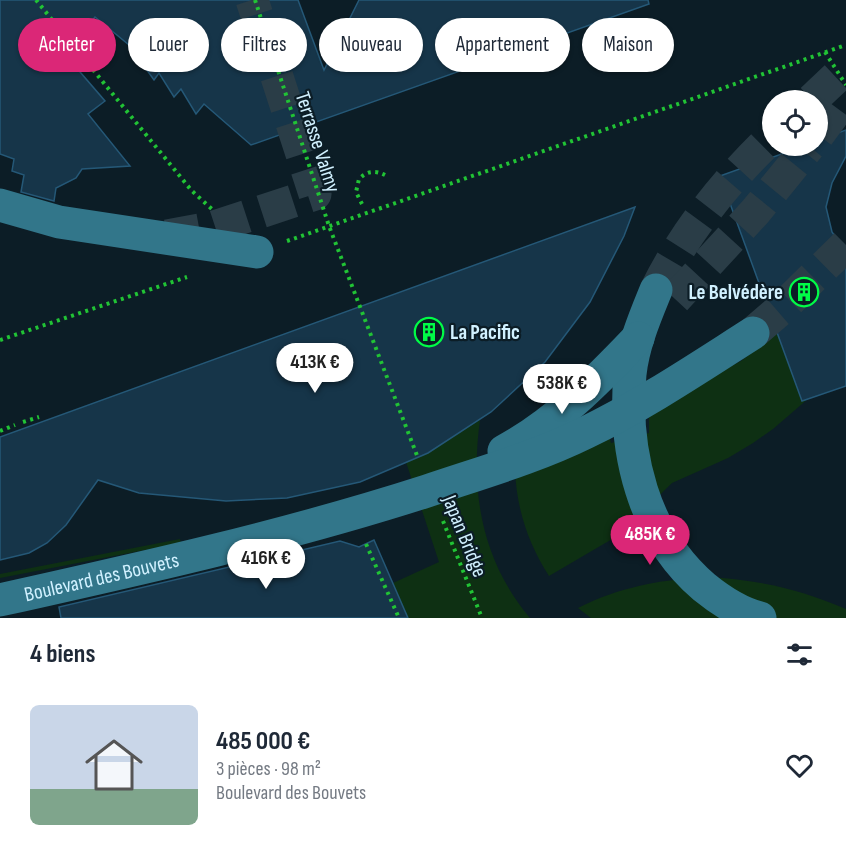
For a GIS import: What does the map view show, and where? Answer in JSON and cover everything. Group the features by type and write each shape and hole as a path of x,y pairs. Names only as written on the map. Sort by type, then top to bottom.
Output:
{"street":[{"path":"0,205 59,222 257,252"},
{"path":"376,507 460,474 509,448 550,421 603,375 666,295 643,321 634,351 630,373 631,439 641,491 659,532 682,567 713,594 732,606 760,618"},
{"path":"376,507 520,461 585,433 665,389 753,333"},
{"name":"Boulevard des Bouvets","path":"0,600 238,546 376,507"}],"path":[{"path":"36,0 192,191 216,214"},
{"name":"Terrasse Valmy","path":"255,0 329,226 420,465"},
{"path":"257,252 846,45"},
{"path":"825,52 846,85"},
{"path":"362,204 356,192 359,179 370,172 385,175"},
{"path":"0,340 142,293"},
{"path":"23,422 39,417"},
{"path":"0,431 15,425"},
{"name":"Japan Bridge","path":"442,520 482,618"},
{"path":"366,544 399,618"}],"green space":[{"path":"777,333 801,400 809,398 753,443 728,458 672,483 619,535 549,576 535,551 525,526 518,499 515,471 608,431 611,443 649,433 649,410 741,361"},
{"path":"480,420 477,473 483,525 490,549 501,573 530,618 408,618 393,583 439,562 406,462 428,453"},
{"path":"180,539 181,543 0,578 0,574"},
{"path":"705,577 759,583 812,596 846,609 846,618 591,618 578,608 609,595 640,586"}],"building":[{"path":"0,0 298,0 305,18 221,18 221,72 307,72 307,24 319,57 319,72 423,72 423,18 350,18 359,0 648,0 649,4 609,18 582,18 582,28 570,32 570,18 435,18 435,72 457,72 251,145 204,104 196,114 181,89 174,97 159,73 154,80 148,72 209,72 209,18 128,18 128,44 116,34 116,18 18,18 18,72 80,72 105,101 88,114 130,166 82,169 76,178 56,188 54,201 21,192 24,175 12,171 14,159 0,154"},
{"name":"Le Belvédère","path":"846,130 846,156 832,183 826,207 832,232 846,252 846,386 802,401 720,176 776,156 828,156 828,136"},
{"name":"La Pacific","path":"635,207 624,236 590,302 545,362 491,412 428,453 360,482 287,498 226,501 139,493 98,480 66,525 47,543 29,553 0,560 0,437"},
{"path":"374,540 408,618 61,618 59,607 340,541 359,547"}],"tunnel":[{"path":"167,236 211,228 315,194 252,0"},
{"path":"823,90 846,68"},
{"path":"828,121 846,97"},
{"path":"656,290 679,248 707,209 738,171 762,147"},
{"path":"675,299 755,212 801,156"},
{"path":"753,333 846,245"}],"place":[{"name":"Le Belvédère","path":"804,292"},
{"name":"La Pacific","path":"429,332"}]}
